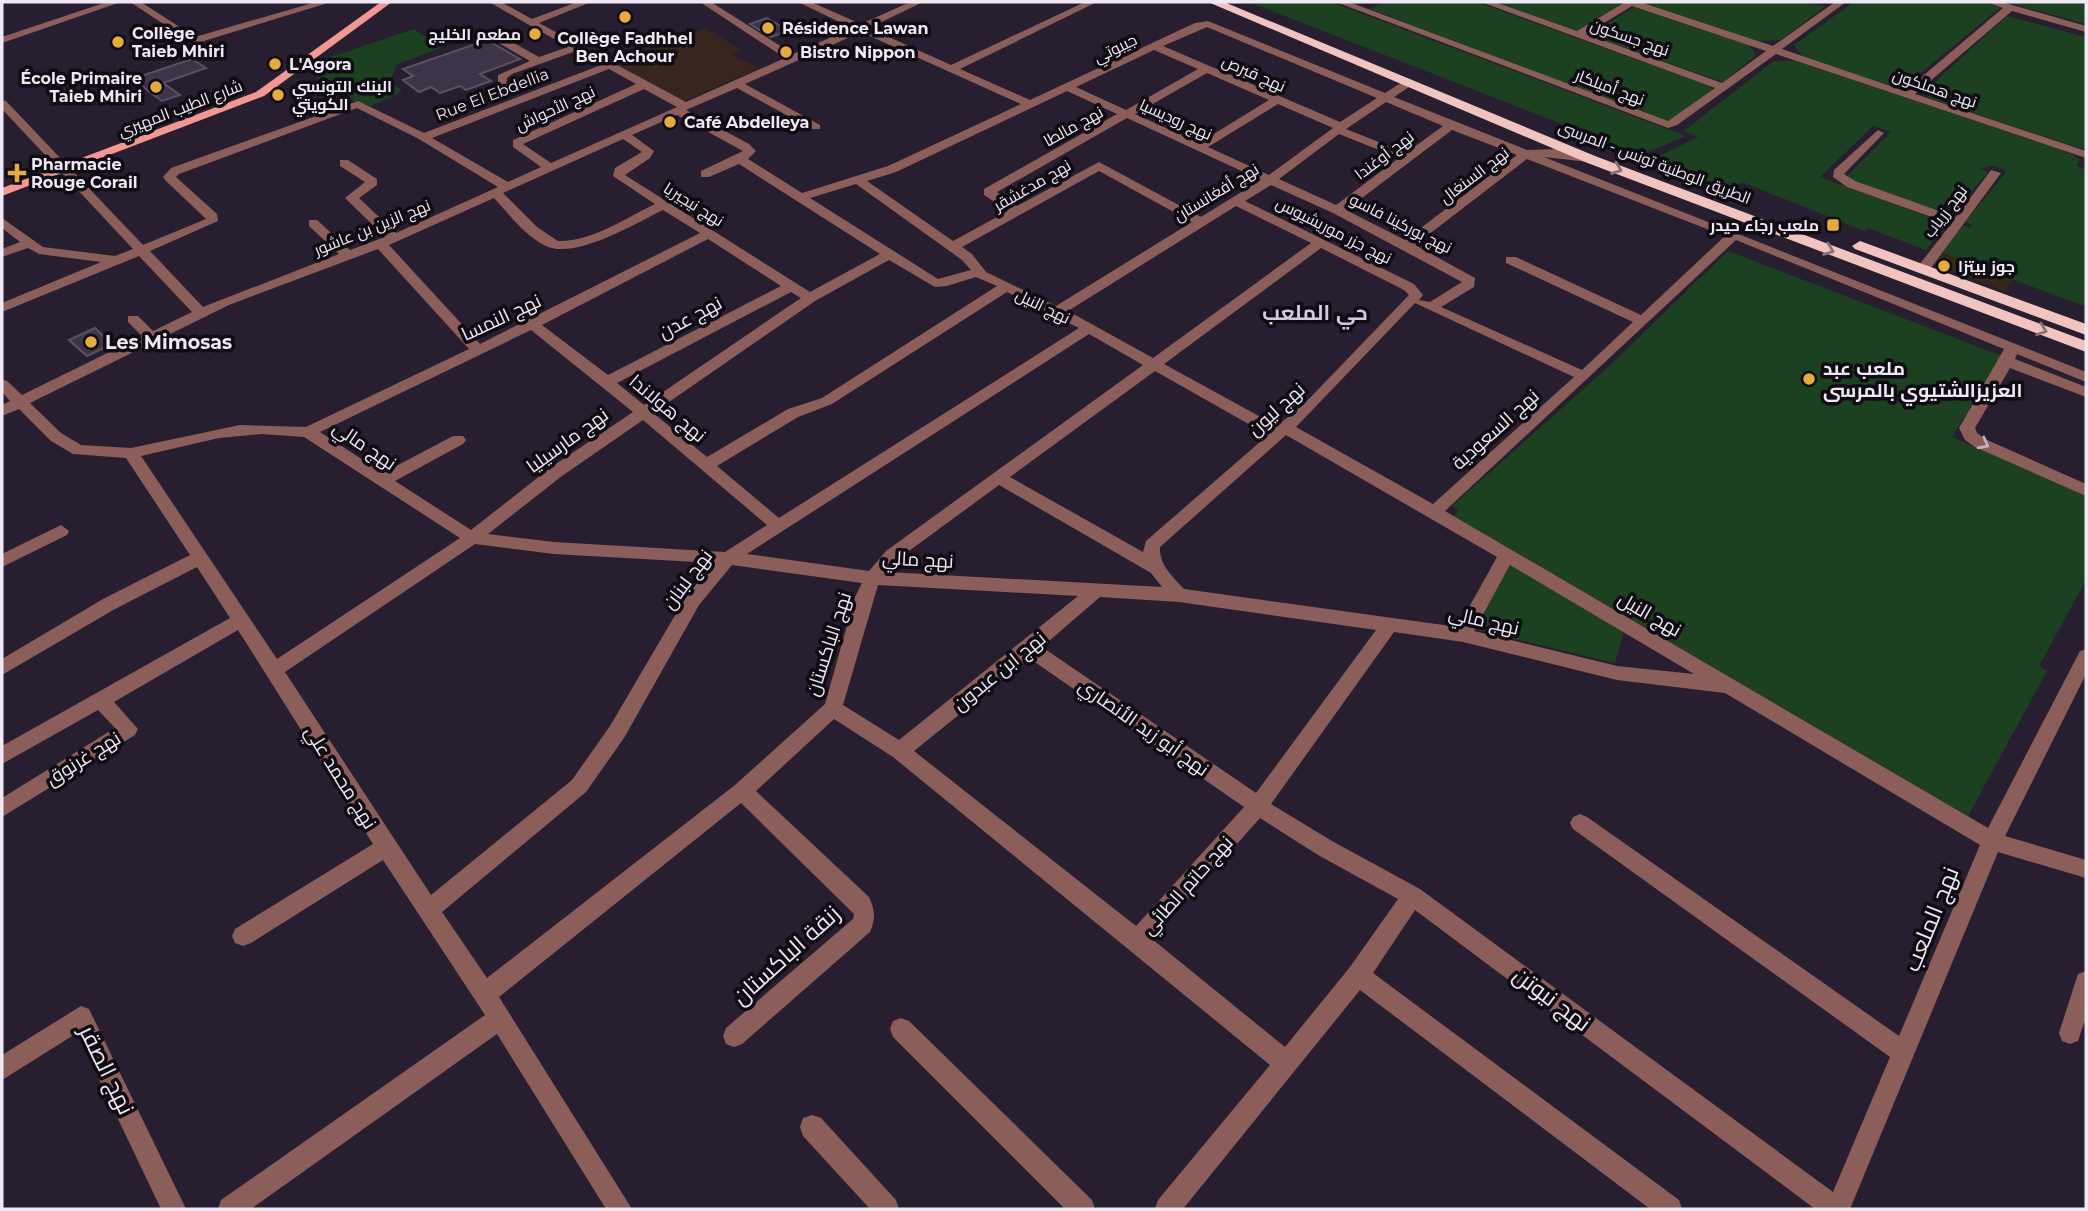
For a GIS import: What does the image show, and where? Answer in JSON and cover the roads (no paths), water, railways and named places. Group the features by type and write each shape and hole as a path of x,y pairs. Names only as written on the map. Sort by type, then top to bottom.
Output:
{"highway":[{"name":"الطريق الوطنية تونس - المرسى","path":"1214,2 1590,159 2086,347"},
{"name":"الطريق الوطنية تونس - المرسى","path":"1236,2 1573,137 2086,330"}],"main road":[{"name":"شارع الطيب المهيري","path":"2,192 260,94 354,25 372,7 387,2"},
{"name":"شارع الطيب المهيري","path":"354,25 400,2"}],"street":[{"path":"2,40 116,2"},
{"path":"135,2 194,41 326,2"},
{"path":"494,2 646,85 749,148 748,154 740,159 705,174"},
{"path":"517,26 586,2"},
{"path":"705,2 793,59"},
{"path":"803,2 1032,105"},
{"name":"نهج الزين بن عاشور","path":"2,411 247,292 394,238 499,188 550,168 918,2"},
{"path":"953,68 1069,8 1092,2"},
{"name":"نهج أميلكار","path":"1341,2 1664,124 1674,123 1841,2"},
{"path":"1360,9 1372,2"},
{"name":"نهج جسكون","path":"1486,2 1724,87"},
{"path":"1578,35 1631,2"},
{"name":"نهج هملكون","path":"1631,2 2086,155"},
{"path":"1992,2 2086,32"},
{"path":"1907,95 2008,8"},
{"name":"جيبوتي","path":"802,197 859,181 904,164 1199,25 1208,24 1451,125 1734,235 2010,354"},
{"path":"505,31 492,35 538,61"},
{"name":"نهج قبرص","path":"1154,46 1407,157"},
{"path":"502,85 503,75 577,47"},
{"name":"Rue El Ebdellia","path":"423,138 611,65"},
{"name":"نهج مالطا","path":"1017,212 988,192 1206,69"},
{"path":"736,83 816,127"},
{"name":"نهج أفغانستان","path":"1058,311 1270,180 1339,128 1408,83"},
{"name":"نهج الأحواش","path":"550,168 517,145 517,142 646,85"},
{"name":"نهج روديسيا","path":"1069,88 1270,180"},
{"path":"1200,146 1276,100"},
{"path":"2,103 200,313"},
{"path":"2,308 212,221 213,217 169,177 176,171 358,104 423,138 499,188 542,237 557,245 576,243 663,205"},
{"name":"نهج أوغندا","path":"1337,210 1451,125"},
{"path":"1878,133 1838,173 1839,177 1851,184 1958,222"},
{"name":"نهج نيجيريا","path":"624,135 648,151 618,174 810,298"},
{"path":"1527,154 1559,153 1590,159"},
{"name":"نهج السنغال","path":"1406,246 1527,154"},
{"path":"740,159 934,283 946,284 970,274 981,274"},
{"path":"344,163 373,182 351,198 394,238"},
{"name":"نهج مدغشقر","path":"953,247 1101,166 1201,222"},
{"name":"نهج زرياب","path":"1923,269 1994,173"},
{"name":"نهج بوركينا فاسو","path":"1270,180 1337,210 1470,281 1431,307"},
{"name":"نهج النيل","path":"859,181 967,257 981,274 1038,306 1058,311 1154,366 1434,512 1992,841 2086,869"},
{"name":"نهج جزر موريشيوس","path":"1236,201 1431,307 1584,376"},
{"path":"2,222 27,244 49,253 117,261"},
{"path":"313,222 348,255"},
{"name":"نهج النمسا","path":"308,432 532,324 708,234"},
{"name":"نهج السعودية","path":"1434,512 1734,235"},
{"path":"380,243 477,349"},
{"path":"2,253 27,244"},
{"name":"نهج الباكستان","path":"485,994 742,791 833,708 864,597 873,578 892,555 1319,244"},
{"name":"نهج مارسيليا","path":"274,670 472,538 556,472 810,298 890,254"},
{"path":"1511,260 1641,320"},
{"name":"نهج عدن","path":"607,382 791,286"},
{"path":"706,465 793,413 828,401 1004,287"},
{"name":"نهج ليون","path":"1158,569 1151,556 1152,545 1310,406 1414,296"},
{"path":"133,319 151,337"},
{"name":"نهج هولاندا","path":"532,324 607,382 777,525"},
{"name":"نهج لبنان","path":"429,910 579,786 617,732 694,600 728,558 1087,329"},
{"path":"2010,354 2086,377"},
{"path":"2010,354 2086,392"},
{"path":"2010,354 1967,428 1970,436 1980,443 2086,490"},
{"path":"2,384 22,401 55,437 78,450 131,453"},
{"name":"نهج مالي","path":"131,453 236,429 266,427 308,432 472,538 554,548 728,558 873,578 1179,595 1391,623 1462,635 1617,673 1731,686"},
{"path":"381,481 458,440"},
{"name":"نهج محمد علي","path":"131,453 274,670 386,847 485,994 620,1209"},
{"path":"998,477 1158,569 1179,595"},
{"path":"2,561 61,531"},
{"path":"1462,635 1507,555"},
{"path":"2,668 109,604 199,558"},
{"name":"نهج ابن عبدون","path":"900,751 1097,590"},
{"path":"2,756 241,620"},
{"name":"نهج حاتم الطائي","path":"833,708 900,751 1137,940 1258,806 1391,623"},
{"name":"نهج أبو زيد الأنصاري","path":"1029,648 1258,806"},
{"name":"نهج الملعب","path":"1837,1209 1992,841 2086,656"},
{"name":"نهج غرنوق","path":"2,808 128,729 99,699"},
{"name":"زنقة الباكستان","path":"734,1036 862,925 865,914 862,904 742,791"},
{"name":"نهج نيوتن","path":"1258,806 1325,848 1413,896 1837,1209"},
{"path":"1580,823 1904,1052"},
{"path":"243,936 386,847"},
{"path":"1167,1209 1358,975 1413,896"},
{"path":"1137,940 1286,1063"},
{"path":"1358,975 1670,1209"},
{"path":"2070,1033 2086,982"},
{"name":"نهج الصقر","path":"2,1068 81,1017 174,1209"},
{"path":"230,1209 500,1018"},
{"path":"901,1028 1083,1209"},
{"path":"812,1128 887,1209"}],"place":[{"name":"Collège Fadhhel Ben Achour","path":"625,17"},
{"name":"Résidence Lawan","path":"768,28"},
{"name":"مطعم الخليج","path":"535,34"},
{"name":"Collège Taieb Mhiri","path":"118,42"},
{"name":"Bistro Nippon","path":"786,52"},
{"name":"L'Agora","path":"275,64"},
{"name":"École Primaire Taieb Mhiri","path":"156,87"},
{"name":"البنك التونسي الكويتي","path":"278,95"},
{"name":"Café Abdelleya","path":"670,122"},
{"name":"Pharmacie Rouge Corail","path":"17,173"},
{"name":"ملعب رجاء حيدر","path":"1833,225"},
{"name":"جوز بيتزا","path":"1944,266"},
{"name":"Les Mimosas","path":"91,342"},
{"name":"ملعب عبد العزيزالشتيوي بالمرسى","path":"1809,379"}],"district":[{"name":"حي الملعب","path":"1315,313"}]}
